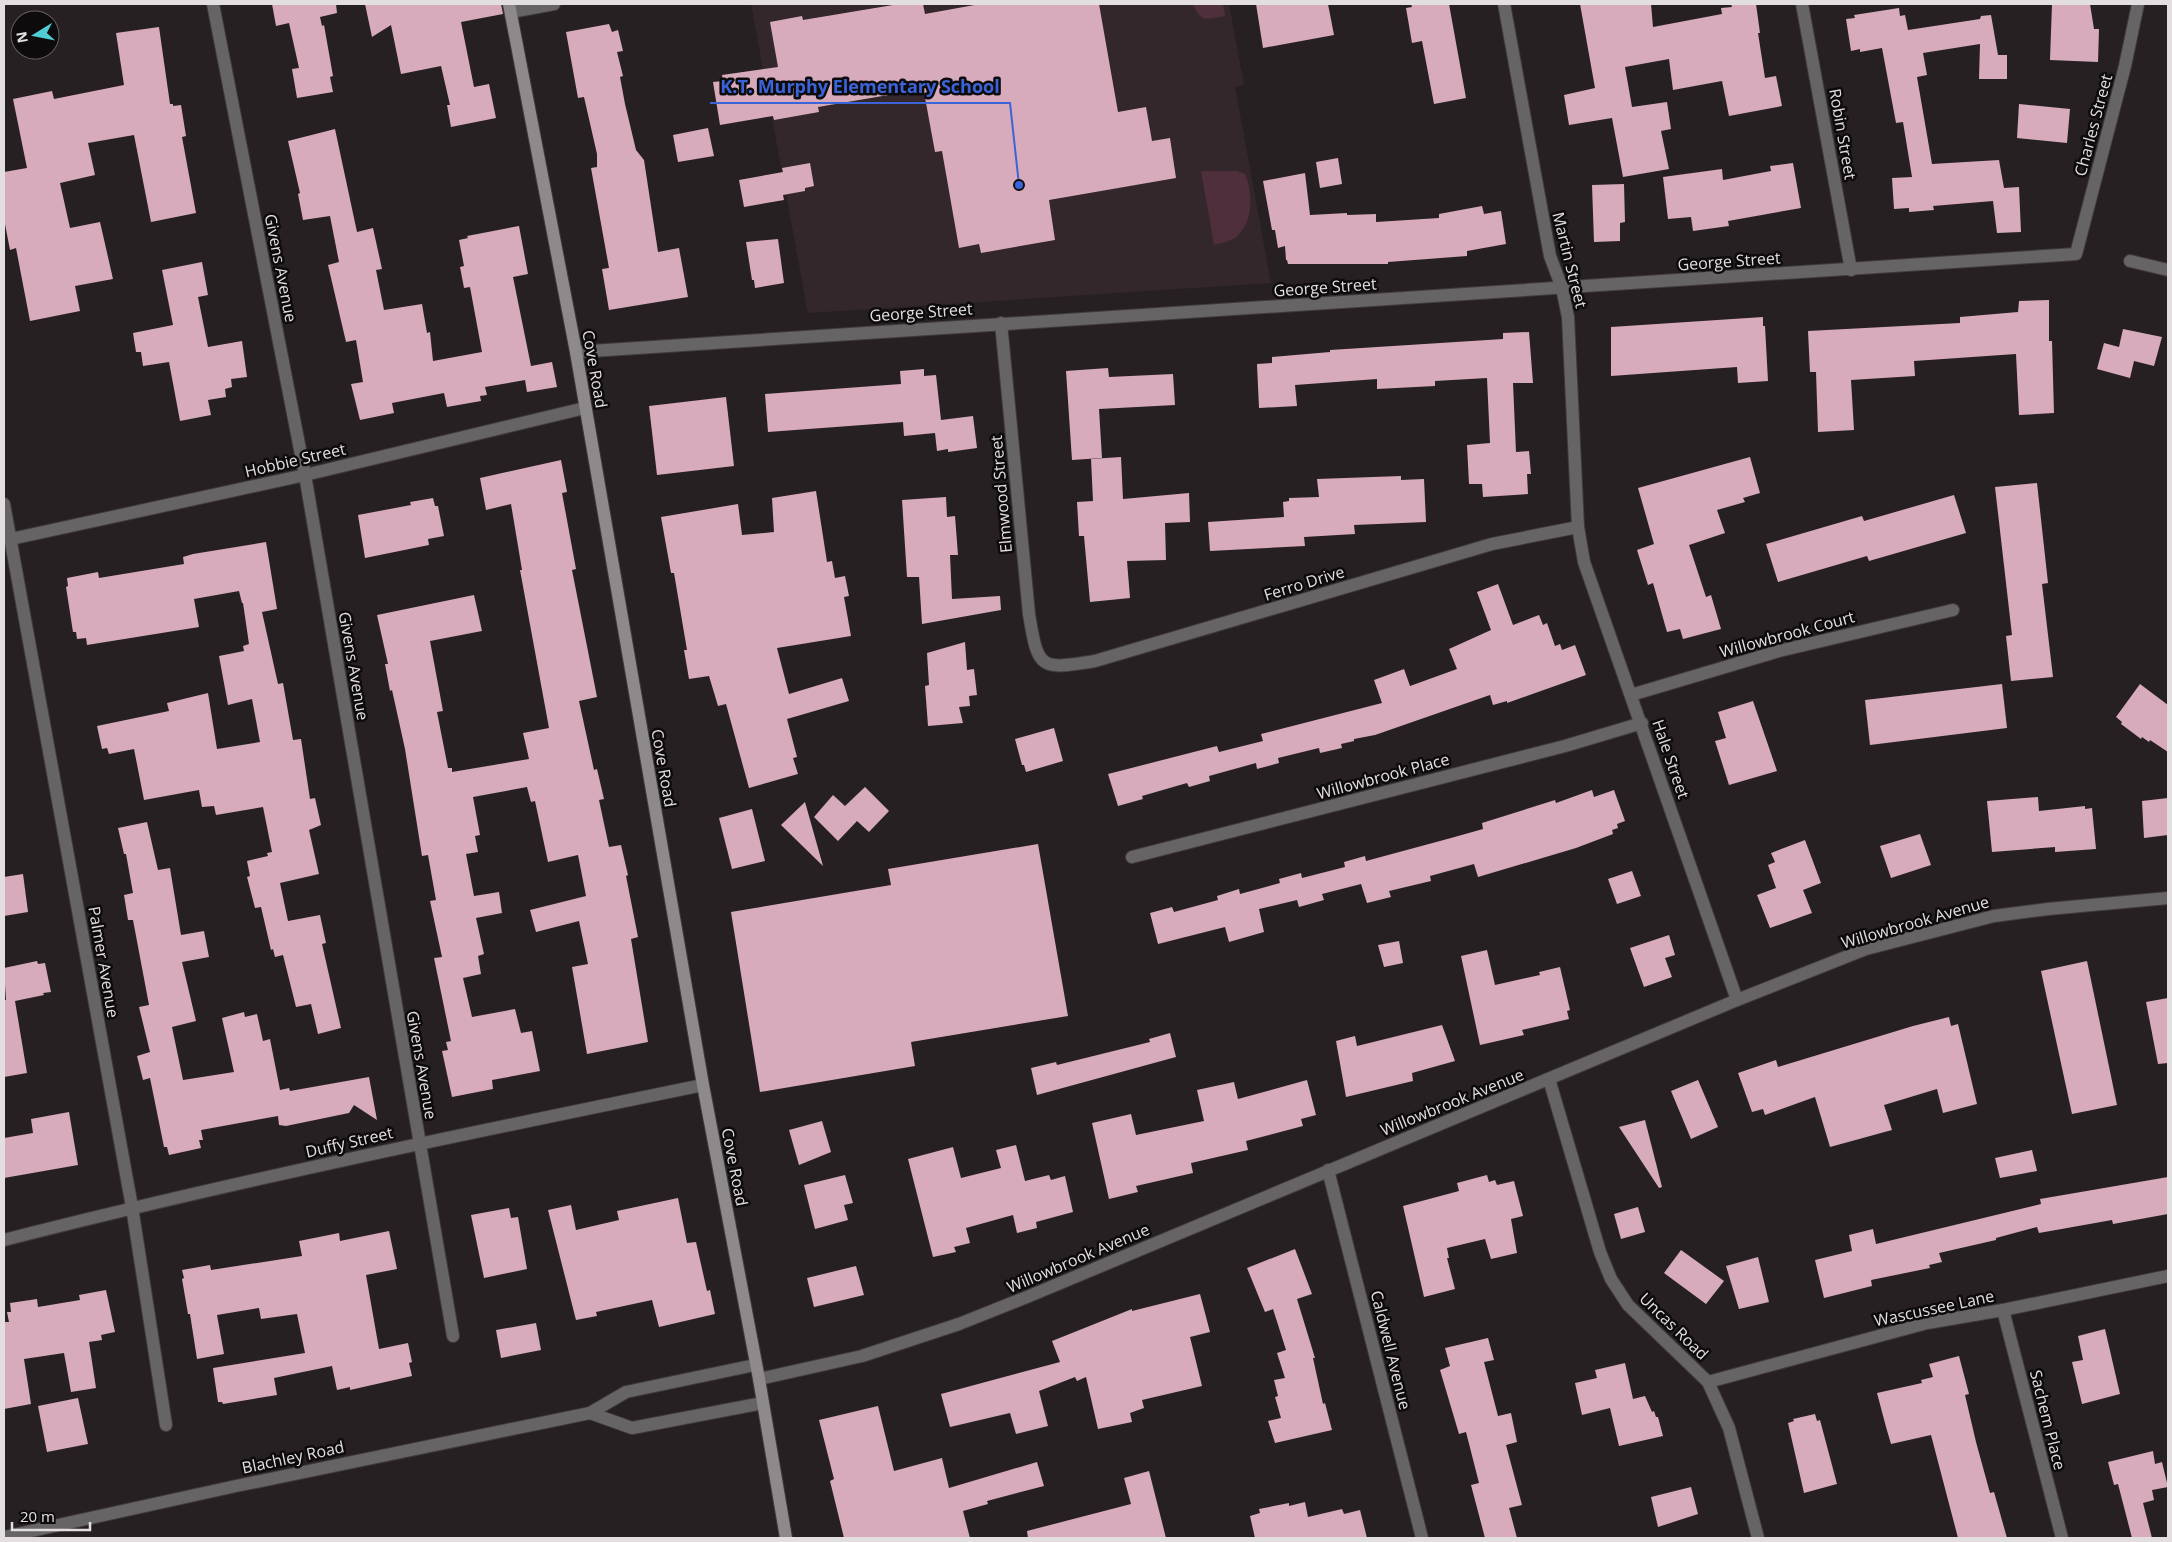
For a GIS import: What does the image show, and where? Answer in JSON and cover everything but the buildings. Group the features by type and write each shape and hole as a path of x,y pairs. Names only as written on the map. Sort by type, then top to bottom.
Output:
{"main road":[{"name":"Cove Road","path":"510,8 576,352 703,1085 759,1379 786,1538"}],"street":[{"name":"Givens Avenue","path":"213,4 305,475 453,1336"},
{"path":"510,8 554,4"},
{"name":"Martin Street","path":"1504,4 1550,256 1562,288 1568,317 1578,527"},
{"name":"Robin Street","path":"1802,4 1851,270"},
{"name":"Charles Street","path":"2076,254 2125,66 2138,4"},
{"name":"George Street","path":"576,352 2076,254"},
{"path":"2130,261 2168,270"},
{"name":"Elmwood Street","path":"1002,323 1029,614 1034,641 1041,661"},
{"name":"Hobbie Street","path":"11,540 305,475 585,408"},
{"name":"Palmer Avenue","path":"4,504 132,1207 166,1426"},
{"name":"Ferro Drive","path":"1041,661 1050,666 1067,666 1095,662 1492,544 1578,527"},
{"name":"Hale Street","path":"1578,527 1590,583 1642,723 1736,1000"},
{"name":"Willowbrook Court","path":"1631,695 1779,651 1953,610"},
{"name":"Willowbrook Place","path":"1132,856 1555,748 1642,723"},
{"name":"Willowbrook Avenue","path":"759,1379 862,1356 959,1324 1027,1298 1736,1000 1866,949 1994,916 2048,908 2168,898"},
{"name":"Uncas Road","path":"1549,1079 1600,1252 1611,1280 1628,1305 1708,1382 1729,1428 1758,1538"},
{"name":"Duffy Street","path":"4,1240 132,1207 419,1143 703,1085"},
{"name":"Caldwell Avenue","path":"1328,1170 1422,1538"},
{"name":"Wascussee Lane","path":"1708,1382 1927,1323 2003,1310 2168,1276"},
{"name":"Sachem Place","path":"2003,1310 2062,1538"},
{"name":"Blachley Road","path":"4,1537 236,1486 590,1413 626,1392 755,1364"},
{"path":"590,1413 632,1428 763,1403"}],"shaded area":[{"path":"751,4 1229,4 1244,85 1235,87 1271,283 808,313"},
{"path":"1193,4 1223,4 1225,16 1202,17"},
{"path":"1201,171 1237,171 1245,174 1248,182 1250,207 1246,224 1236,237 1226,242 1214,245"}],"place":[{"name":"K.T. Murphy Elementary School","path":"1019,185"}]}
